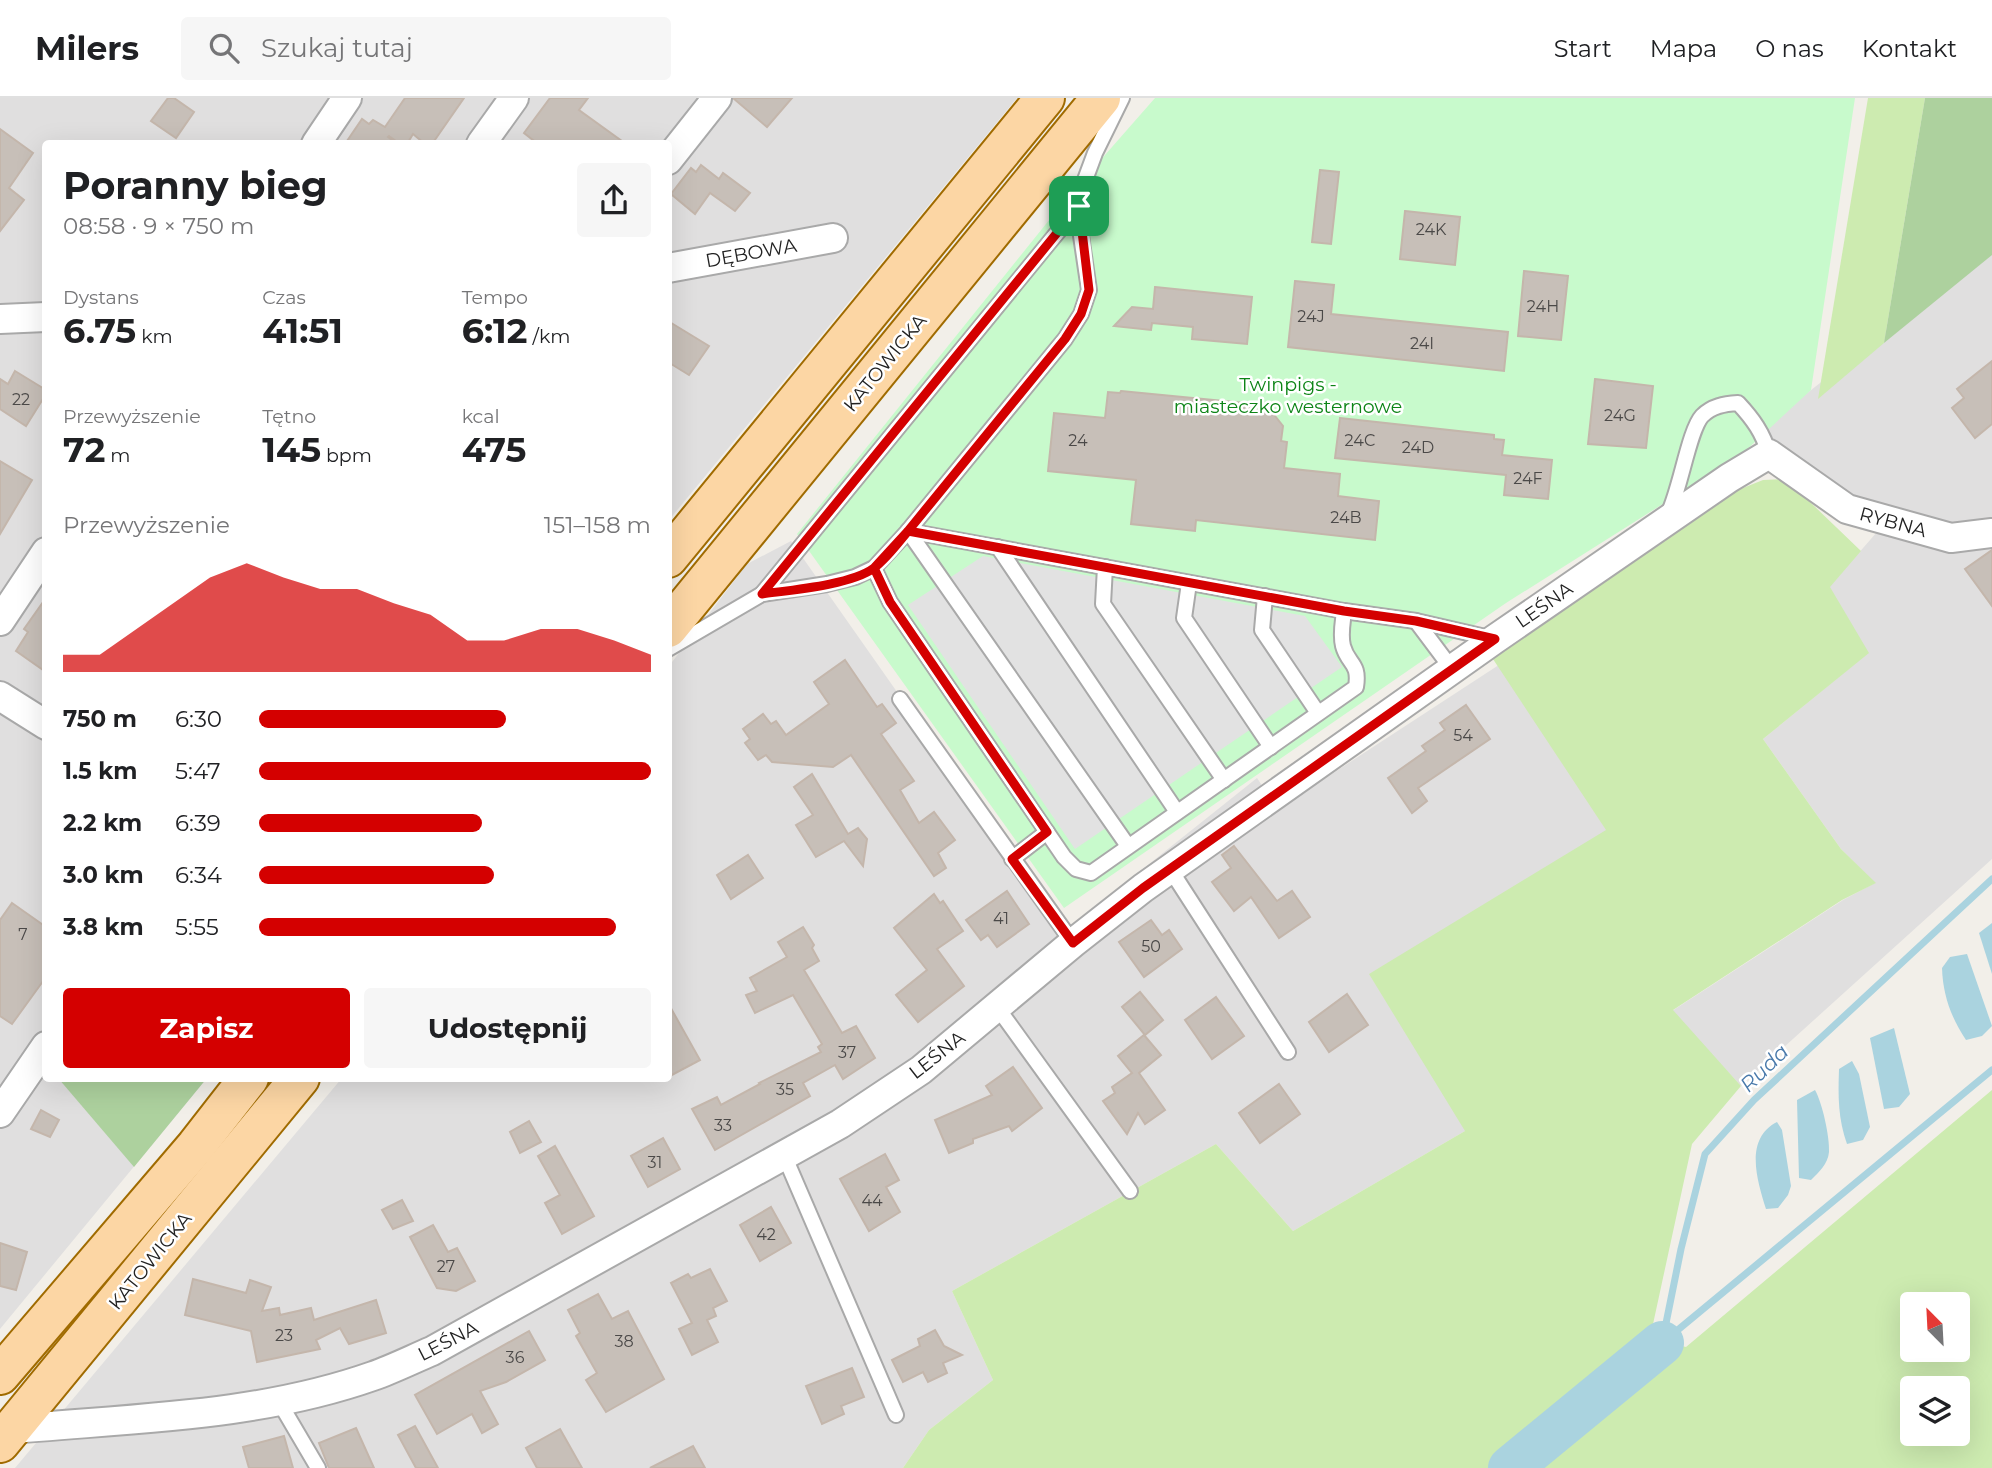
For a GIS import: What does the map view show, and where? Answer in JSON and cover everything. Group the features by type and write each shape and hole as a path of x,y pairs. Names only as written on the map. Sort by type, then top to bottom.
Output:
{"main road":[{"name":"KATOWICKA","path":"672,623 1101,98"},
{"path":"672,553 1034,106"},
{"name":"KATOWICKA","path":"0,1375 196,1146 246,1082"},
{"name":"KATOWICKA","path":"4,1434 297,1082"}],"street":[{"path":"319,140 347,98"},
{"path":"484,140 514,98"},
{"path":"672,155 717,98"},
{"name":"DĘBOWA","path":"672,267 833,238"},
{"path":"0,319 42,317"},
{"name":"LEŚNA","path":"4,1434 228,1410 373,1376 432,1351 841,1124 921,1070 1073,943 1170,869 1495,639 1729,478 1769,454"},
{"name":"RYBNA","path":"1769,454 1847,509 1951,538 1992,533"},
{"path":"0,621 42,558"},
{"path":"0,696 42,722"},
{"path":"0,1113 42,1052"}],"lane":[{"path":"762,594 827,584 874,568 908,531 1065,339 1081,314 1089,290 1079,206 1082,188 1095,153 1122,98"},
{"path":"672,647 762,594 1079,206"},
{"path":"1663,523 1676,495 1693,433 1700,417 1712,408 1738,403 1754,420 1765,439 1769,454"},
{"path":"908,531 1344,611 1416,621 1495,639"},
{"path":"908,531 1128,846"},
{"path":"998,547 1177,813"},
{"path":"1105,567 1103,604 1224,780"},
{"path":"874,568 890,602 1047,832 1076,869 1091,873 1356,687 1359,672 1343,647 1344,611"},
{"path":"1189,583 1184,618 1271,747"},
{"path":"1265,597 1262,630 1318,713"},
{"path":"1416,621 1452,670"},
{"path":"900,699 1073,943"},
{"path":"1012,859 1047,832"},
{"path":"1170,869 1288,1052"},
{"path":"997,1007 1130,1191"},
{"path":"784,1155 896,1415"},
{"path":"278,1400 318,1468"}],"shaded area":[{"path":"0,98 1017,98 672,516 672,140 42,140 42,1082 204,1082 0,1329"},
{"path":"1992,249 1992,859 1741,1086 1672,1011 1843,900 1875,883 1841,849 1763,739 1868,653 1829,587 1884,524 1769,445 1765,426"},
{"path":"791,541 1065,931 1257,778 1278,809 1528,646 1629,846 1465,1131 1293,1231 1216,1144 952,1291 993,1380 929,1430 903,1468 15,1468 339,1082 672,1082 672,662 747,564"},
{"path":"983,556 1305,616 1342,667 1075,849 908,605"}],"green space":[{"name":"Twinpigs - miasteczko westernowe","path":"1155,98 1855,98 1811,390 1742,454 1506,603 1064,908 797,534 1062,204"},
{"path":"1868,98 1925,98 1884,343 1818,399"},
{"path":"1925,98 1992,98 1992,255 1884,343"},
{"path":"1786,479 1861,551 1830,587 1869,653 1763,739 1841,849 1876,883 1842,900 1673,1010 1741,1086 1692,1144 1650,1338 1686,1347 1992,1090 1992,1468 903,1468 929,1430 993,1380 952,1291 1216,1144 1293,1231 1465,1131 1369,974 1606,830 1491,656 1718,498 1763,480"},
{"path":"61,1082 204,1082 134,1167"}],"water":[{"path":"1992,923 1992,974 1979,933"},
{"path":"1967,954 1992,1026 1982,1036 1966,1040 1949,1006 1942,968 1950,957"},
{"path":"1894,1028 1910,1094 1899,1107 1884,1109 1870,1038"},
{"path":"1852,1061 1859,1074 1870,1127 1863,1140 1847,1144 1839,1107 1839,1069"},
{"path":"1815,1090 1825,1120 1829,1152 1825,1164 1811,1180 1799,1178 1797,1100"},
{"path":"1777,1122 1782,1130 1791,1186 1778,1208 1766,1209 1757,1173 1757,1149 1767,1129"}],"building":[{"path":"168,98 174,98 194,112 176,138 151,121"},
{"path":"405,98 464,98 435,140 420,140 413,134 409,140 394,140 389,136 392,140 348,140 362,119 369,124 373,120 385,127"},
{"path":"550,98 588,98 579,110 620,140 533,140 524,133"},
{"path":"733,98 792,98 767,127"},
{"path":"0,129 33,153 9,188 24,200 0,231"},
{"path":"701,165 719,179 723,173 750,193 735,211 710,193 695,214 672,193 691,168 696,172"},
{"path":"1320,170 1339,172 1331,244 1312,242"},
{"path":"1405,211 1460,217 1455,265 1400,259"},
{"path":"1524,271 1568,276 1561,340 1518,336"},
{"path":"1295,281 1334,285 1331,314 1508,332 1504,371 1288,347"},
{"path":"1155,287 1252,297 1247,344 1192,339 1193,327 1152,323 1151,330 1114,326 1132,307 1153,309"},
{"path":"672,323 709,346 689,375 672,364"},
{"path":"1992,361 1992,424 1975,438 1952,408 1964,398 1957,389"},
{"path":"15,371 42,388 42,400 26,426 0,409 0,379 8,384"},
{"path":"1595,379 1653,386 1646,448 1588,444"},
{"path":"1108,392 1254,404 1254,410 1271,411 1283,426 1281,441 1287,442 1284,468 1340,474 1338,496 1379,501 1375,540 1196,520 1195,531 1131,524 1136,480 1048,471 1054,413 1105,418"},
{"path":"1340,418 1494,435 1494,439 1504,440 1502,455 1552,460 1548,499 1504,495 1506,475 1335,458"},
{"path":"0,461 32,480 0,534"},
{"path":"1992,550 1992,606 1965,569"},
{"path":"42,604 42,669 16,651 28,632 24,629"},
{"path":"845,660 877,707 882,704 896,723 881,734 914,781 900,790 919,823 934,812 955,840 938,853 946,868 934,876 851,755 833,767 772,762 766,755 758,760 745,743 750,739 743,729 763,714 771,724 776,721 786,735 829,704 814,682"},
{"path":"1466,705 1490,739 1418,788 1427,801 1412,813 1388,778 1426,751 1422,746 1445,730 1440,723"},
{"path":"812,774 848,834 858,828 867,839 863,866 844,841 816,857 796,825 813,815 794,787"},
{"path":"1234,846 1277,901 1292,891 1310,917 1279,938 1251,897 1234,911 1212,882 1231,868 1222,855"},
{"path":"748,855 763,878 731,899 717,875"},
{"path":"1007,891 1029,924 997,947 988,935 981,940 966,920"},
{"path":"934,894 940,903 943,901 963,931 937,949 964,986 918,1022 896,995 927,970 894,928"},
{"path":"12,903 42,924 42,983 12,1024 0,1016 0,920"},
{"path":"1151,920 1162,935 1169,930 1182,949 1144,977 1119,942"},
{"path":"803,927 814,945 812,948 819,961 804,970 842,1033 856,1026 875,1058 843,1079 835,1065 803,1083 810,1096 715,1150 692,1109 717,1097 721,1105 821,1052 818,1047 822,1044 793,995 755,1013 746,995 757,991 750,978 787,957 778,942"},
{"path":"1140,992 1163,1020 1145,1035 1122,1007"},
{"path":"1347,994 1368,1025 1329,1052 1309,1022"},
{"path":"1216,997 1244,1036 1212,1059 1185,1020"},
{"path":"672,1010 700,1060 672,1075"},
{"path":"1144,1035 1161,1055 1139,1073 1165,1110 1145,1124 1138,1113 1127,1134 1103,1101 1115,1093 1112,1087 1132,1073 1118,1056"},
{"path":"1013,1067 1042,1108 1012,1131 1009,1126 973,1139 973,1143 949,1153 935,1120 992,1095 986,1086"},
{"path":"1279,1084 1300,1114 1260,1143 1239,1113"},
{"path":"41,1110 59,1120 50,1137 31,1129"},
{"path":"529,1121 541,1142 520,1153 510,1132"},
{"path":"663,1138 680,1169 648,1187 631,1156"},
{"path":"555,1146 594,1216 562,1234 545,1203 560,1195 538,1156"},
{"path":"885,1154 899,1180 886,1187 900,1212 869,1231 840,1179"},
{"path":"402,1200 413,1221 393,1229 382,1210"},
{"path":"771,1207 791,1243 760,1261 740,1225"},
{"path":"433,1225 448,1252 457,1248 475,1281 456,1291 437,1288 410,1237"},
{"path":"0,1243 27,1252 16,1290 0,1286"},
{"path":"710,1269 727,1301 713,1308 716,1316 707,1320 718,1342 692,1355 679,1329 692,1323 671,1283 688,1274 691,1278"},
{"path":"193,1279 246,1293 250,1280 271,1287 262,1311 279,1308 280,1315 311,1308 314,1320 376,1300 386,1333 349,1344 340,1328 316,1340 320,1349 257,1362 251,1331 185,1315"},
{"path":"598,1294 612,1319 628,1311 664,1379 606,1412 586,1380 597,1373 576,1336 580,1333 568,1310"},
{"path":"935,1330 944,1346 962,1355 943,1363 947,1373 928,1382 923,1372 903,1382 892,1360 920,1346 918,1339"},
{"path":"529,1331 545,1360 506,1382 480,1391 498,1424 482,1433 472,1414 437,1434 415,1395"},
{"path":"852,1368 864,1397 841,1406 844,1414 822,1424 806,1386"},
{"path":"415,1426 438,1468 416,1468 398,1435"},
{"path":"356,1428 374,1468 329,1468 319,1443"},
{"path":"560,1429 582,1468 537,1468 526,1448"},
{"path":"284,1436 293,1468 249,1468 243,1447"},
{"path":"693,1446 705,1468 650,1468"}],"waterway":[{"name":"Ruda","path":"1662,1343 1681,1249 1705,1154 1754,1100 1992,879"},
{"path":"1662,1343 1992,1070"},
{"path":"1510,1468 1662,1343"}],"route":[{"path":"1079,206 762,594 827,584 874,568 908,531 1344,611 1416,621 1495,639 1143,888 1073,943 1012,859 1047,832 890,602 874,568 908,531 1065,339 1081,314 1089,290 1079,206"}]}
